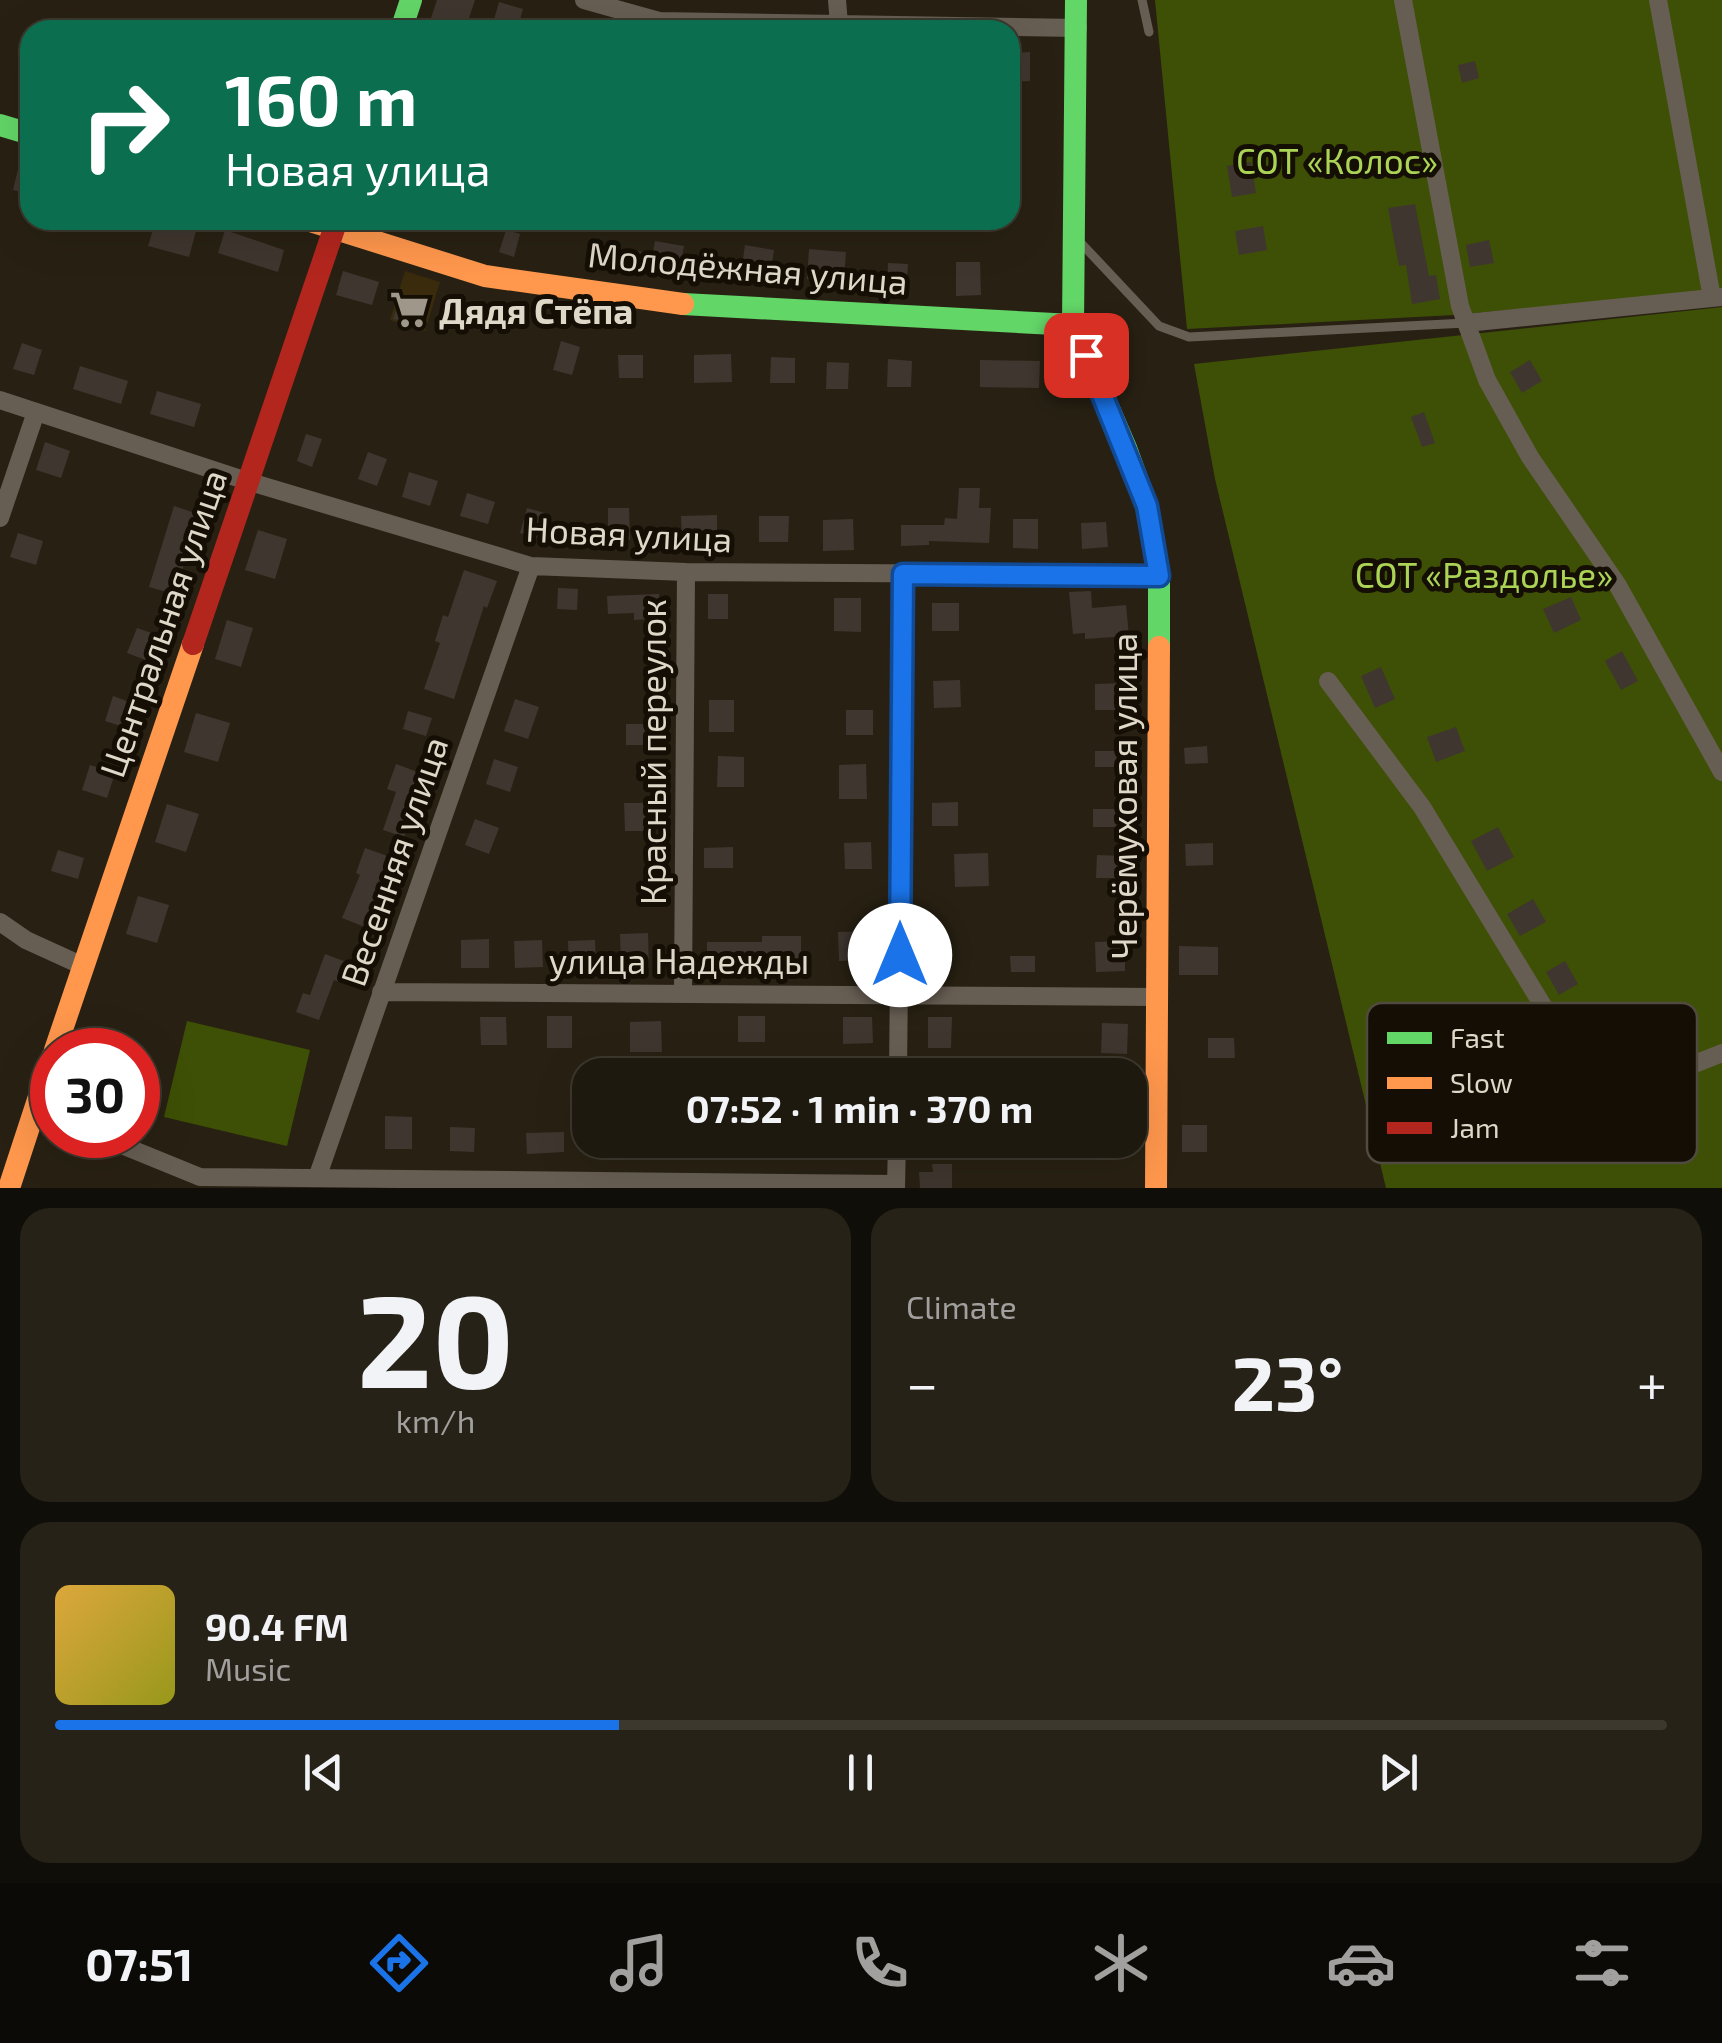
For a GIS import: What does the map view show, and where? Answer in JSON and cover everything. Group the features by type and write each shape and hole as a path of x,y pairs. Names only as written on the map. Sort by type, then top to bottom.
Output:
{"street":[{"path":"584,0 655,20"},
{"name":"Черёмуховая улица","path":"1076,0 1073,324 1147,506 1159,576 1156,1188"},
{"path":"1403,0 1463,314 1486,380 1530,457 1617,584 1722,772"},
{"path":"1463,314 1717,298 1658,0"},
{"path":"1020,27 1078,28"},
{"name":"Центральная улица","path":"62,1028 333,230"},
{"name":"Молодёжная улица","path":"352,230 485,276 672,303 1073,324"},
{"name":"Новая улица","path":"0,400 530,566 686,572 1159,576"},
{"path":"0,518 36,412"},
{"name":"Весенняя улица","path":"317,1178 530,566"},
{"name":"Красный переулок","path":"683,992 686,572"},
{"path":"898,1058 903,574"},
{"path":"1328,681 1422,807 1541,1003"},
{"path":"0,922 26,940 83,966"},
{"name":"улица Надежды","path":"381,992 1156,997"},
{"path":"1697,1064 1722,1054"},
{"path":"10,1188 30,1144"},
{"path":"155,1158 200,1176 896,1186 897,1158"}],"lane":[{"path":"1142,0 1149,32"},
{"path":"1074,236 1159,326 1189,337 1463,314"}],"shaded area":[{"path":"405,271 440,282 425,331 390,320"}],"green space":[{"name":"СОТ «Колос»","path":"1155,0 1722,0 1722,290 1454,315 1187,329"},
{"name":"СОТ «Раздолье»","path":"1722,307 1722,1188 1386,1188 1380,1163 1697,1163 1697,1003 1367,1003 1367,1109 1215,479 1194,364"},
{"path":"187,1021 310,1050 287,1146 164,1117"}],"building":[{"path":"437,0 475,0 468,20 430,20"},
{"path":"499,2 523,9 520,20 494,20"},
{"path":"1020,52 1030,52 1030,81 1020,82"},
{"path":"1475,61 1479,78 1462,83 1458,65"},
{"path":"1251,162 1256,193 1232,197 1227,166"},
{"path":"19,165 20,192 13,190"},
{"path":"1415,204 1429,276 1436,275 1440,299 1412,304 1406,265 1399,266 1388,208"},
{"path":"1263,226 1267,250 1239,255 1235,231"},
{"path":"153,230 196,230 189,257 148,246"},
{"path":"225,230 284,250 278,272 218,253"},
{"path":"506,230 520,234 514,257 499,252"},
{"path":"1489,240 1494,263 1470,267 1466,245"},
{"path":"655,241 684,246 679,273 634,265 633,271 597,269 598,250 653,252"},
{"path":"745,245 774,250 770,276 741,272"},
{"path":"809,249 846,252 844,281 807,279"},
{"path":"956,262 980,262 981,295 956,296"},
{"path":"888,263 908,264 906,297 887,296"},
{"path":"343,271 379,282 372,305 336,295"},
{"name":"Дядя Стёпа","path":"401,294 425,301 417,326 393,319"},
{"path":"561,341 580,347 572,375 553,370"},
{"path":"22,343 42,350 34,375 13,369"},
{"path":"731,354 732,382 694,383 694,355"},
{"path":"618,355 643,355 643,378 619,378"},
{"path":"771,357 795,358 795,383 770,383"},
{"path":"888,359 912,361 911,387 887,387"},
{"path":"980,360 1040,361 1039,388 980,387"},
{"path":"1530,360 1542,381 1522,393 1510,372"},
{"path":"827,362 849,363 848,389 826,389"},
{"path":"80,366 128,381 121,404 73,389"},
{"path":"157,391 201,404 194,427 150,414"},
{"path":"1424,412 1435,443 1422,447 1411,417"},
{"path":"306,434 322,439 312,467 297,461"},
{"path":"45,442 70,451 61,478 36,470"},
{"path":"368,452 387,459 377,486 358,479"},
{"path":"409,472 438,481 430,506 402,497"},
{"path":"959,488 980,488 979,508 991,508 989,543 929,541 929,545 901,546 901,525 944,525 945,518 957,519"},
{"path":"467,493 495,502 488,524 460,516"},
{"path":"174,506 201,515 174,594 149,587"},
{"path":"527,508 545,513 537,538 520,533"},
{"path":"608,508 629,508 630,540 608,541"},
{"path":"717,515 717,539 682,540 681,516"},
{"path":"759,516 789,516 788,542 759,542"},
{"path":"853,519 854,550 823,551 823,520"},
{"path":"1013,519 1038,519 1038,549 1013,548"},
{"path":"1106,522 1108,547 1082,549 1081,523"},
{"path":"258,530 287,539 275,579 245,570"},
{"path":"18,533 43,541 36,565 10,557"},
{"path":"464,570 497,581 487,608 484,606 454,699 424,689 440,643 435,641 443,615 448,617"},
{"path":"558,588 578,589 577,610 557,609"},
{"path":"1091,591 1092,608 1126,605 1129,636 1085,639 1085,633 1073,634 1069,592"},
{"path":"659,594 661,618 634,620 634,613 608,614 607,596"},
{"path":"708,594 728,594 728,619 708,619"},
{"path":"1571,597 1581,620 1554,633 1543,609"},
{"path":"834,598 861,598 861,632 834,631"},
{"path":"932,603 959,603 959,631 932,631"},
{"path":"227,620 253,628 241,667 215,659"},
{"path":"137,628 160,636 151,662 127,653"},
{"path":"1622,651 1638,681 1621,690 1605,661"},
{"path":"1381,667 1395,699 1375,708 1361,676"},
{"path":"960,680 961,707 934,708 933,681"},
{"path":"1126,683 1126,710 1095,710 1095,684"},
{"path":"113,696 135,704 127,728 105,721"},
{"path":"515,699 539,707 528,739 504,731"},
{"path":"709,700 734,700 734,732 709,732"},
{"path":"846,710 873,710 873,735 846,735"},
{"path":"408,711 432,718 426,736 403,729"},
{"path":"196,713 230,723 218,762 184,752"},
{"path":"626,724 656,724 656,745 626,745"},
{"path":"1456,727 1465,751 1436,762 1427,737"},
{"path":"1207,746 1208,763 1185,764 1184,748"},
{"path":"1095,751 1123,751 1123,767 1095,767"},
{"path":"718,756 744,757 744,787 717,787"},
{"path":"494,759 518,767 510,792 486,784"},
{"path":"396,764 426,775 404,837 383,830 396,792 387,789"},
{"path":"866,764 867,799 839,799 839,765"},
{"path":"90,765 115,773 107,798 82,790"},
{"path":"958,802 958,826 932,826 932,803"},
{"path":"624,803 655,803 655,831 625,831"},
{"path":"167,804 199,814 186,852 155,842"},
{"path":"1093,809 1125,809 1125,827 1093,827"},
{"path":"475,819 499,828 489,854 465,845"},
{"path":"1498,827 1514,857 1487,871 1471,841"},
{"path":"871,842 872,869 845,869 844,843"},
{"path":"1213,843 1213,865 1186,866 1185,844"},
{"path":"733,847 733,868 704,868 704,848"},
{"path":"365,848 396,859 370,929 342,918 360,875 356,873"},
{"path":"58,850 84,858 78,879 51,871"},
{"path":"988,853 989,886 955,887 954,854"},
{"path":"1097,855 1123,856 1122,878 1096,878"},
{"path":"138,896 169,905 157,943 126,934"},
{"path":"1533,899 1546,922 1520,936 1507,914"},
{"path":"872,931 872,960 839,961 838,932"},
{"path":"648,933 649,968 621,969 620,934"},
{"path":"762,936 801,936 801,969 707,967 707,942 762,942"},
{"path":"489,939 489,968 461,968 461,940"},
{"path":"542,940 543,967 515,968 514,941"},
{"path":"595,940 596,967 569,968 568,941"},
{"path":"1125,941 1125,971 1096,972 1095,942"},
{"path":"920,943 950,943 950,970 920,970"},
{"path":"1179,946 1218,947 1218,975 1179,975"},
{"path":"325,954 357,966 350,986 334,980 319,1020 296,1012 303,993 310,995"},
{"path":"1010,956 1035,956 1035,972 1011,972"},
{"path":"1565,961 1578,984 1559,995 1546,972"},
{"path":"547,1016 572,1016 572,1048 547,1048"},
{"path":"738,1016 765,1016 765,1042 738,1042"},
{"path":"480,1017 506,1017 507,1045 481,1045"},
{"path":"843,1017 872,1017 873,1043 843,1044"},
{"path":"928,1017 952,1017 951,1048 928,1048"},
{"path":"661,1021 662,1052 630,1052 630,1022"},
{"path":"1102,1023 1128,1024 1127,1054 1101,1053"},
{"path":"1208,1038 1234,1038 1235,1058 1208,1058"},
{"path":"385,1116 412,1117 412,1149 385,1149"},
{"path":"1182,1125 1207,1125 1207,1152 1182,1152"},
{"path":"450,1127 475,1128 474,1152 450,1151"},
{"path":"564,1132 564,1152 527,1154 526,1133"},
{"path":"932,1164 952,1164 952,1188 920,1188 919,1172 933,1172"}],"traffic: fast":[{"path":"404,20 411,0"},
{"path":"1076,0 1073,325 1147,506 1159,575 1159,647"},
{"path":"0,125 20,131"},
{"path":"683,304 1073,325"}],"traffic: slow":[{"path":"339,230 485,276 683,304"},
{"path":"62,1028 193,644"},
{"path":"1156,1188 1159,647"},
{"path":"9,1188 30,1124"}],"traffic: jam":[{"path":"193,644 334,230"}],"place":[{"name":"Дядя Стёпа","path":"409,310"}],"route":[{"path":"900,955 903,574 1159,576 1147,506 1086,355"}]}
